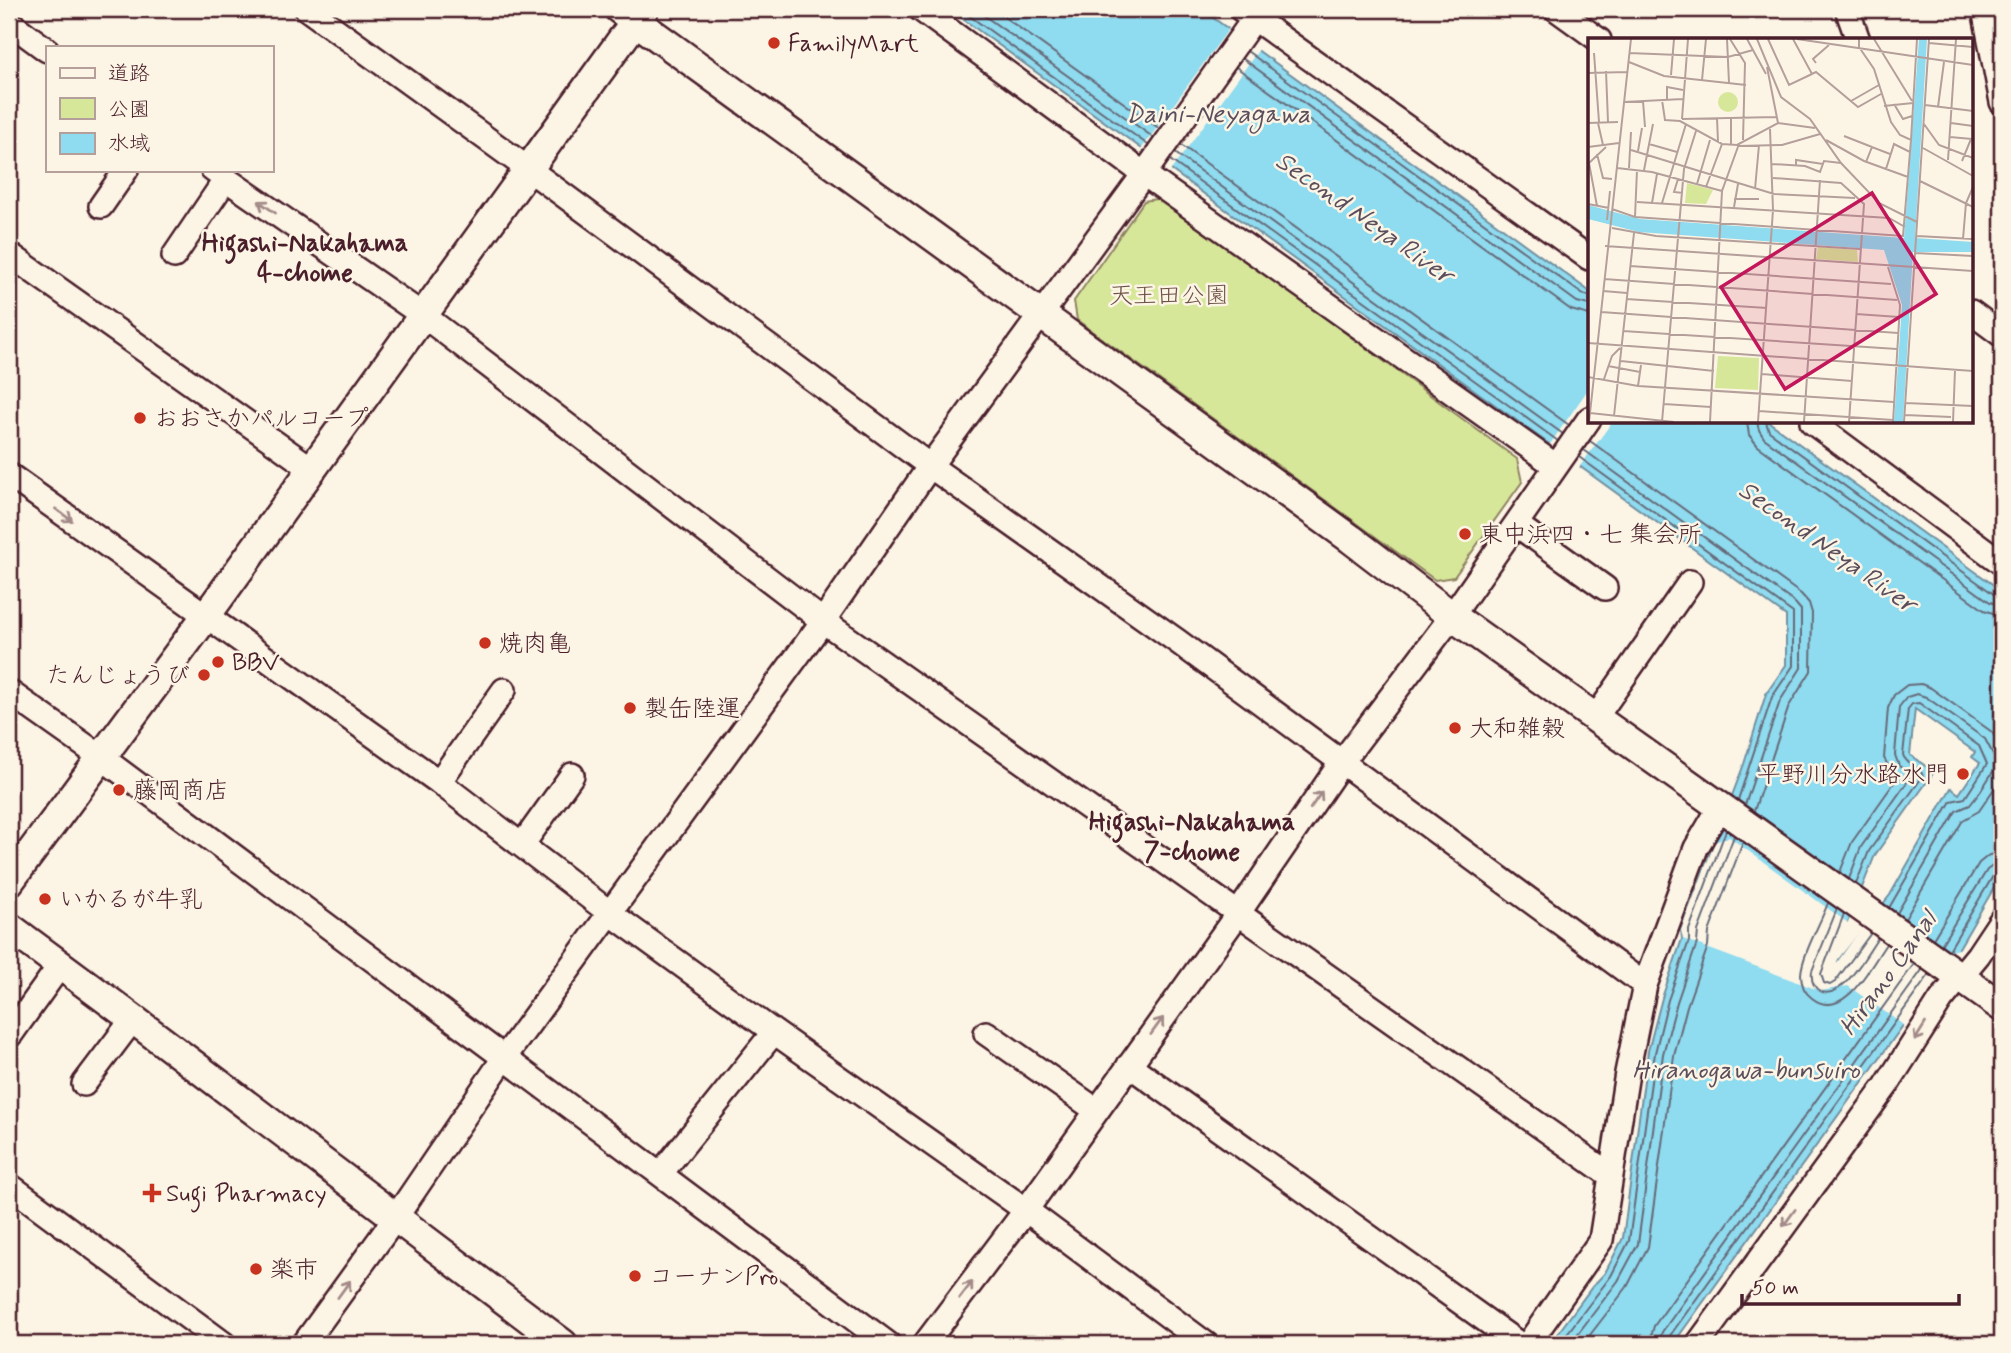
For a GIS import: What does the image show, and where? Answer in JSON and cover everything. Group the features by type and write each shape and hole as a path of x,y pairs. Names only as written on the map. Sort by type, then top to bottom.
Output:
{"street":[{"path":"307,9 930,466 1177,641 1645,985"},
{"path":"920,9 1149,168 1558,464"},
{"path":"1556,9 1596,38"},
{"path":"1847,9 1857,38"},
{"path":"1984,9 2002,102"},
{"path":"9,882 424,316 633,13 1351,539 1452,616 2002,1007"},
{"path":"304,1344 396,1217 504,1058 824,621 930,466 1149,168 1250,18 1588,257"},
{"path":"9,22 46,49"},
{"path":"101,206 125,172"},
{"path":"174,257 219,174 424,316 824,621 1237,915 1610,1175"},
{"path":"9,254 312,468"},
{"path":"1972,313 2002,335"},
{"path":"925,1344 1026,1210 1237,915 1341,763 1517,525 1588,420"},
{"path":"1815,424 2002,563"},
{"path":"9,475 439,782 610,913 1026,1210 1206,1344"},
{"path":"1517,525 1605,588"},
{"path":"1596,717 1690,582"},
{"path":"439,782 504,691"},
{"path":"9,692 101,757 888,1344"},
{"path":"522,845 572,775"},
{"path":"1528,1344 1601,1240 1627,1073 1645,985 1696,848 1720,807"},
{"path":"1698,1344 1886,1086 1941,1000 1955,973 2002,919"},
{"path":"9,927 563,1344"},
{"path":"11,1034 61,964"},
{"path":"84,1084 133,1019"},
{"path":"661,1173 774,1032"},
{"path":"986,1033 1096,1111"},
{"path":"1129,1065 1519,1344"},
{"path":"9,1185 224,1344"}],"green space":[{"name":"天王田公園","path":"1162,198 1517,459 1522,482 1454,577 1435,580 1077,320 1074,301 1144,201"}],"water":[{"path":"949,9 1201,9 1588,290 1588,424 1772,424 2002,591 2002,874 1959,948 1673,1344 1550,1344 1605,1273 1623,1238 1648,1051 1682,939 1681,930 1744,764 1766,694 1786,665 1786,616","holes":["1915,709 1975,752 1972,757 1980,763 1959,794 1951,788 1890,895 1828,973 1875,855 1934,772 1910,755"]}],"pier":[{"path":"1230,27 1260,48 1169,173 1140,151"},
{"path":"1588,389 1588,424 1611,424 1578,469 1548,447"},
{"path":"1729,837 1848,923 1861,889 1864,891 1836,964 1880,902 1950,951 1963,948 1905,1026 1848,986 1821,991 1683,939 1681,930 1715,842"}],"place":[{"name":"FamilyMart","path":"774,43"},
{"name":"おおさかパルコープ","path":"140,418"},
{"name":"東中浜四・七 集会所","path":"1465,534"},
{"name":"焼肉亀","path":"485,643"},
{"name":"BBV","path":"218,662"},
{"name":"たんじょうび","path":"204,675"},
{"name":"製缶陸運","path":"630,708"},
{"name":"大和雑穀","path":"1455,728"},
{"name":"平野川分水路水門","path":"1963,774"},
{"name":"藤岡商店","path":"119,790"},
{"name":"いかるが牛乳","path":"45,899"},
{"name":"Sugi Pharmacy","path":"152,1193"},
{"name":"楽市","path":"256,1269"},
{"name":"コーナンPro","path":"635,1276"}],"district":[{"name":"Higashi-Nakahama 4-chome","path":"305,257"},
{"name":"Higashi-Nakahama 7-chome","path":"1192,836"}],"water label":[{"name":"Daini-Neyagawa","path":"1218,113"},
{"name":"Second Neya River","path":"1365,217"},
{"name":"Second Neya River","path":"1828,546"},
{"name":"Hirano Canal","path":"1887,973"},
{"name":"Hiranogawa-bunsuiro","path":"1746,1069"}]}
